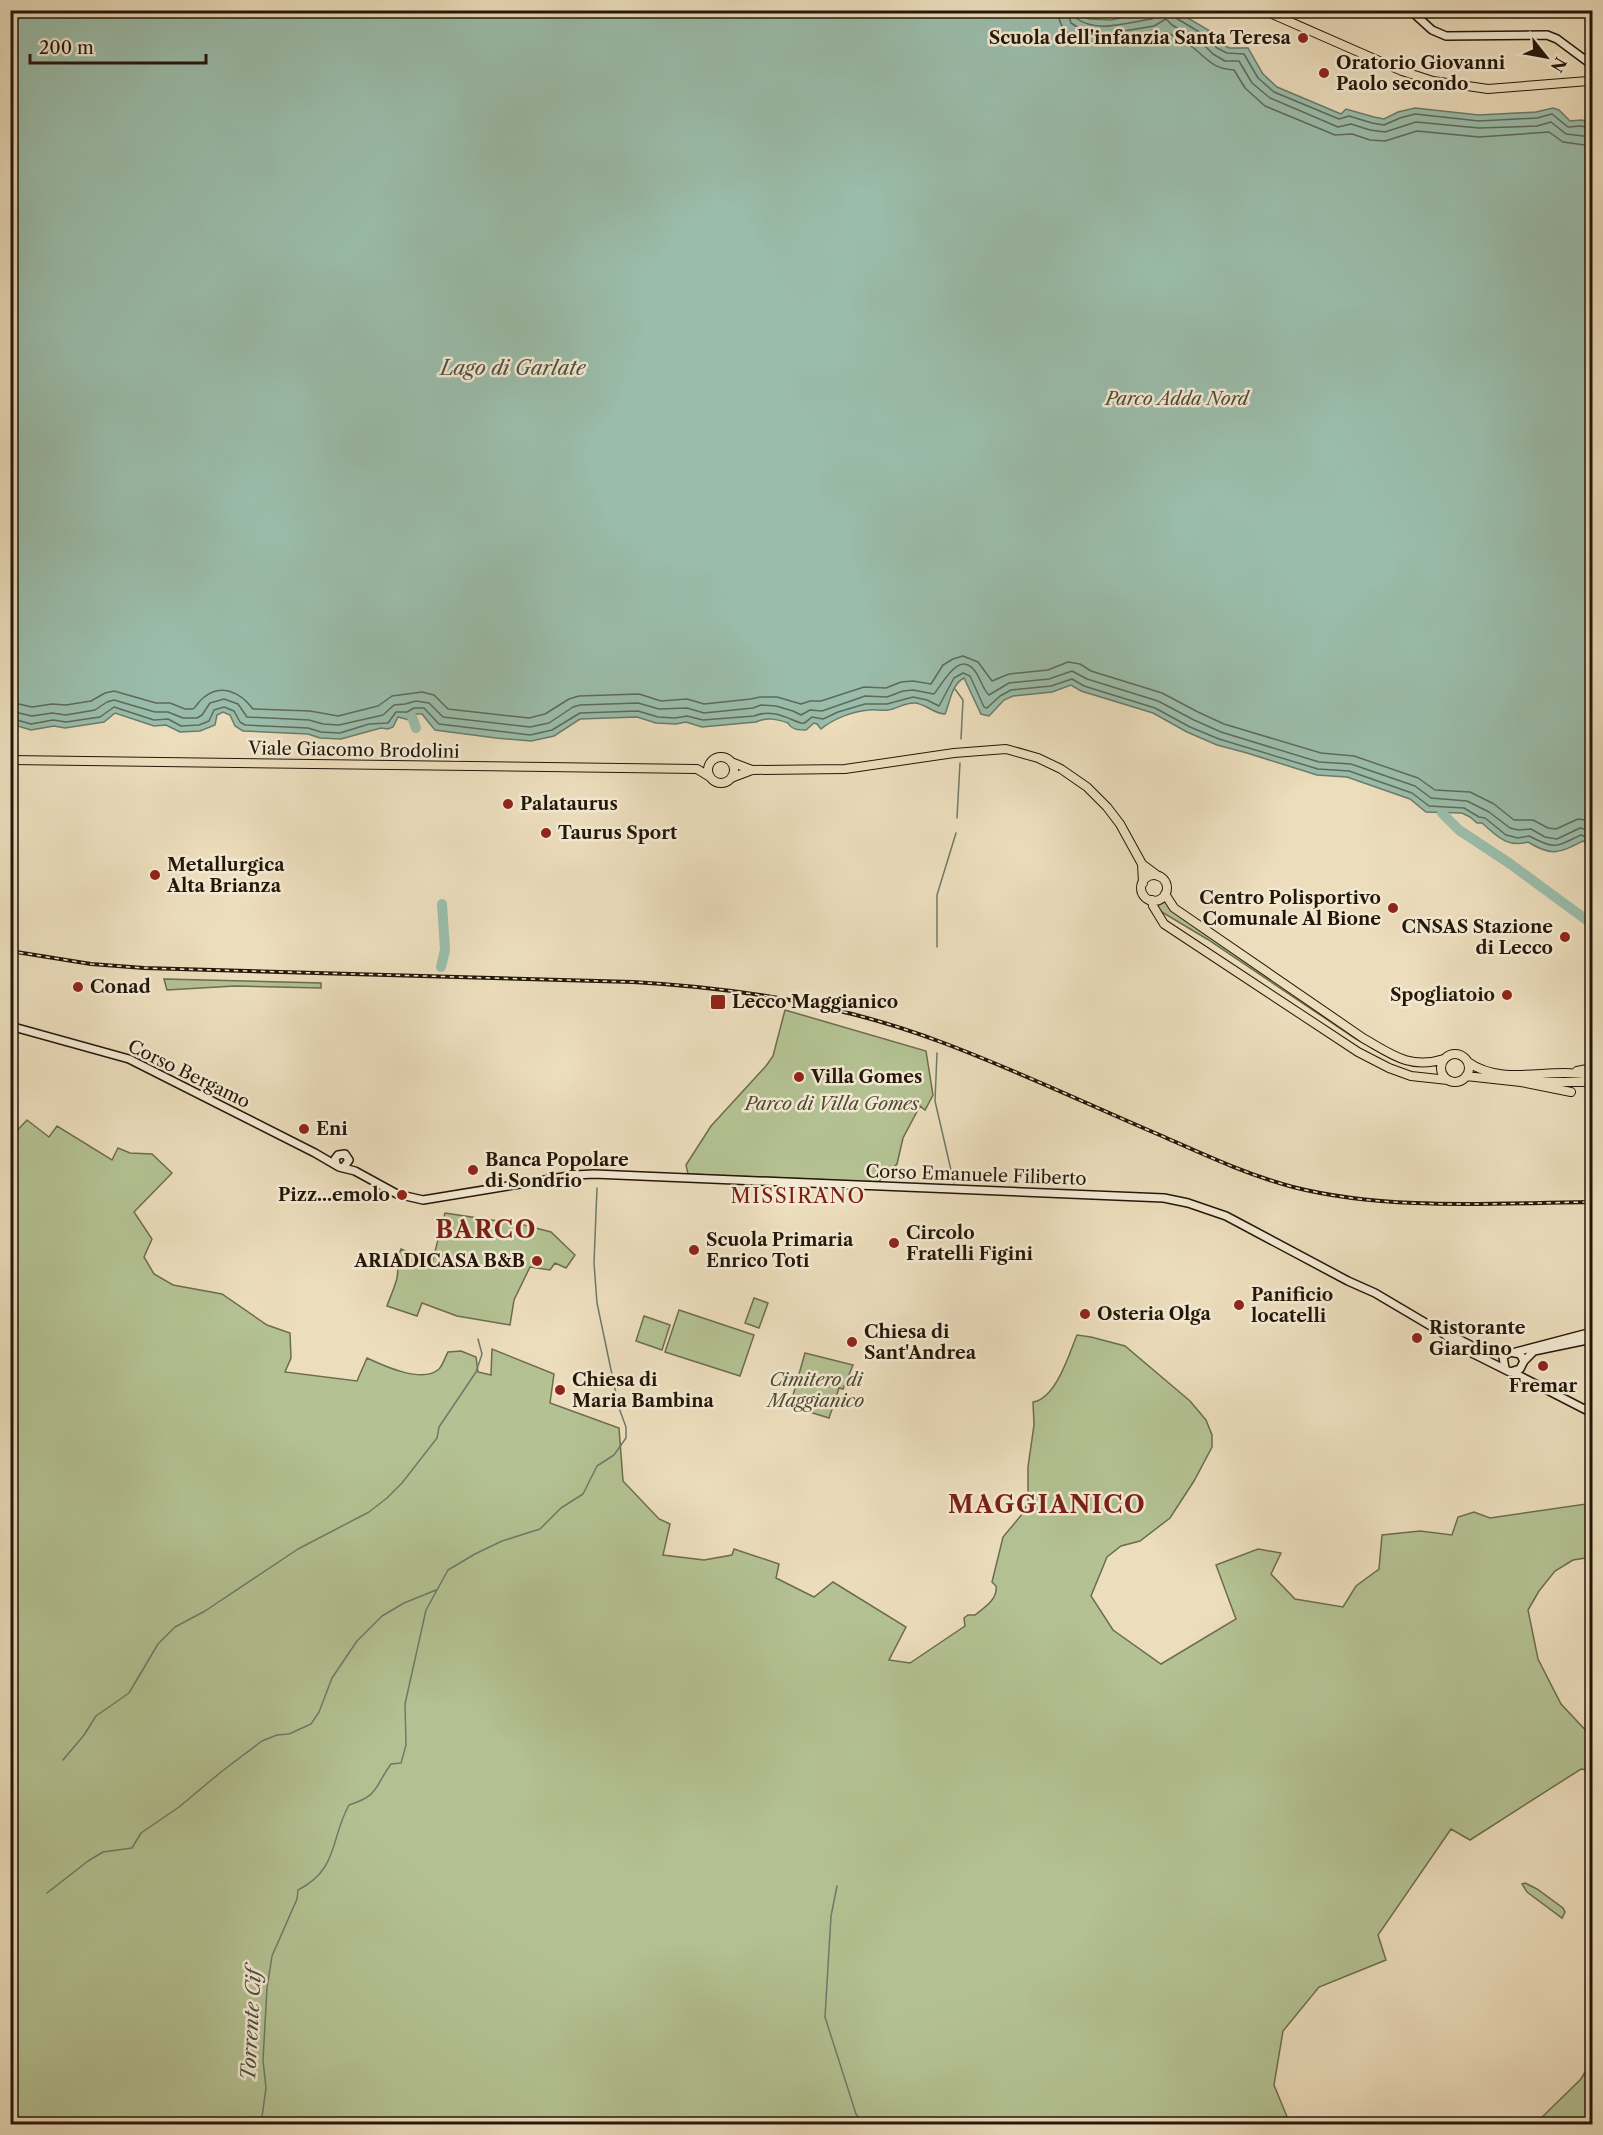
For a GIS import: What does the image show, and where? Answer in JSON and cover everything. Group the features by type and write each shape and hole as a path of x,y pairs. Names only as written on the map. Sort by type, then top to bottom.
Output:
{"main road":[{"path":"1263,10 1433,81 1488,89 1591,79 1587,65 1582,58"},
{"path":"1410,10 1432,30 1446,36 1547,35 1557,39 1593,65"},
{"path":"752,770 719,757 697,769 719,783 752,770 845,769 954,753 1006,749 1038,758 1061,769 1087,787 1120,824 1142,864 1143,894 1152,900 1160,900 1167,886 1160,876 1142,864"},
{"name":"Viale Giacomo Brodolini","path":"10,760 697,769"},
{"path":"710,777 708,770 711,761"},
{"path":"730,778 734,770 731,762"},
{"path":"1143,883 1152,876 1160,876"},
{"path":"1165,894 1174,908 1379,1047 1411,1063 1430,1063 1457,1054 1478,1069 1502,1074 1593,1075"},
{"path":"1152,900 1164,924 1358,1052 1389,1068 1411,1076 1459,1081 1466,1076 1468,1062"},
{"name":"Corso Bergamo","path":"10,1026 129,1059 315,1153 336,1160"},
{"path":"1444,1059 1440,1067 1448,1080"},
{"path":"1567,1073 1593,1068"},
{"path":"1466,1076 1521,1082 1571,1092"},
{"path":"1521,1082 1593,1082"},
{"path":"341,1153 345,1154 355,1171 339,1167 336,1160 341,1153"},
{"path":"344,1167 349,1160"},
{"name":"Corso Emanuele Filiberto","path":"355,1171 407,1197 423,1200 575,1175 594,1174 1164,1198 1188,1203 1226,1216 1348,1281 1372,1297 1400,1309 1441,1332"},
{"path":"1441,1332 1482,1351 1508,1353 1593,1332"},
{"path":"1441,1332 1466,1350 1593,1413"},
{"path":"1512,1372 1518,1371 1534,1351 1593,1339"},
{"path":"1516,1352 1521,1355 1526,1375 1533,1382"},
{"path":"1505,1368 1503,1359 1508,1353"}],"green space":[{"path":"1166,901 1394,1060 1356,1039 1207,939 1160,911 1156,906"},
{"path":"164,979 321,983 321,988 235,986 167,990"},
{"name":"Parco di Villa Gomes","path":"785,1010 926,1051 933,1095 925,1110 920,1106 903,1138 897,1164 878,1182 688,1174 686,1165 711,1126 773,1056"},
{"path":"27,1120 49,1137 57,1126 112,1160 118,1148 130,1153 152,1154 172,1173 134,1212 152,1239 144,1257 154,1274 173,1285 222,1294 267,1325 290,1333 291,1358 285,1372 357,1381 367,1358 403,1372 423,1375 439,1369 448,1352 461,1351 476,1357 478,1372 491,1375 492,1349 554,1374 550,1403 619,1428 623,1481 659,1519 670,1524 663,1555 704,1560 732,1555 734,1549 779,1564 776,1578 814,1597 833,1582 906,1627 889,1660 910,1663 965,1626 964,1618 968,1615 975,1615 993,1599 996,1586 992,1582 1003,1537 1024,1512 1028,1500 1028,1467 1034,1425 1033,1402 1041,1399 1055,1384 1066,1364 1077,1335 1125,1346 1190,1401 1206,1420 1212,1435 1212,1447 1194,1481 1170,1518 1140,1541 1121,1546 1107,1557 1091,1596 1113,1630 1161,1664 1236,1619 1216,1565 1258,1549 1281,1553 1271,1574 1295,1599 1343,1607 1356,1586 1379,1569 1382,1535 1420,1531 1452,1535 1458,1517 1474,1512 1490,1518 1586,1504 1592,1515 1592,1557 1573,1560 1555,1571 1528,1610 1538,1659 1561,1704 1592,1737 1592,1771 1581,1769 1470,1840 1451,1829 1378,1935 1386,1960 1319,1987 1283,2031 1274,2085 1290,2124 11,2124 10,1138"},
{"path":"445,1213 524,1225 551,1232 575,1255 566,1268 555,1263 550,1270 530,1267 514,1300 510,1325 457,1316 422,1303 417,1316 387,1306 397,1278 401,1249 432,1263"},
{"path":"754,1298 768,1303 759,1328 745,1323"},
{"path":"679,1310 754,1335 740,1376 665,1352"},
{"path":"644,1316 670,1325 662,1350 636,1341"},
{"name":"Cimitero di Maggianico","path":"805,1353 853,1365 843,1389 839,1388 829,1418 790,1406"},
{"path":"1525,1883 1563,1908 1565,1912 1562,1918 1527,1892 1522,1884"},
{"path":"1592,2060 1592,2124 1535,2124 1581,2079"}],"water":[{"name":"Lago di Garlate","path":"1080,10 1081,14 1089,19 1111,20 1139,14 1176,11 1210,31 1220,43 1229,48 1248,48 1263,74 1277,87 1341,114 1346,109 1384,119 1398,112 1415,108 1479,115 1536,112 1553,108 1559,110 1570,121 1582,120 1592,124 1592,846 1583,841 1556,852 1543,850 1528,842 1508,842 1482,823 1477,823 1462,813 1426,812 1410,799 1347,777 1317,775 1217,745 1153,713 1081,691 1071,685 1052,692 1013,696 1004,700 989,716 981,714 964,678 956,685 945,714 911,703 888,710 856,712 837,719 821,729 814,723 806,730 796,729 788,723 772,719 702,727 686,722 656,723 637,717 580,719 554,736 531,741 435,730 422,714 415,714 409,720 398,717 393,727 388,729 381,728 341,739 320,738 308,734 243,731 235,726 230,715 223,712 217,715 215,725 200,731 180,732 166,725 154,726 115,713 104,722 65,728 54,726 31,730 11,724 11,11"}],"waterway":[{"path":"955,689 963,700 961,739"},
{"name":"Torrente Cif","path":"412,717 416,728"},
{"path":"957,818 960,763"},
{"path":"1442,813 1459,830 1509,863 1592,924"},
{"path":"937,947 937,895 956,833"},
{"name":"Torrente Cif","path":"441,967 445,950 442,904"},
{"path":"937,1053 935,1101 954,1183"},
{"name":"Torrente Cif","path":"261,2124 266,2088 263,2060 267,1988 272,1956 297,1899 298,1890 321,1873 332,1852 349,1805 371,1794 391,1764 401,1763 406,1745 405,1704 426,1610 448,1570 502,1541 540,1529 561,1508 583,1494 597,1466 614,1455 626,1438 626,1427 619,1408 597,1303 594,1263 597,1188"},
{"path":"63,1760 84,1735 96,1716 129,1693 158,1644 175,1627 205,1611 298,1549 369,1512 402,1483 437,1438 439,1427 476,1372 482,1354 478,1339"},
{"path":"47,1893 103,1852 132,1848 141,1833 179,1807 262,1741 277,1735 289,1734 311,1724 319,1712 332,1678 357,1641 382,1616 404,1603 436,1590"},
{"path":"837,1886 831,1916 825,2017 856,2114 864,2124"}],"railway":[{"path":"10,951 91,964 144,968 633,982 712,989 789,1000 865,1017 941,1042 1227,1164 1293,1187 1329,1195 1404,1203 1592,1202"}],"place":[{"name":"Scuola dell'infanzia Santa Teresa","path":"1303,38"},
{"name":"Oratorio Giovanni Paolo secondo","path":"1324,73"},
{"name":"Palataurus","path":"508,804"},
{"name":"Taurus Sport","path":"546,833"},
{"name":"Metallurgica Alta Brianza","path":"155,875"},
{"name":"Centro Polisportivo Comunale Al Bione","path":"1393,908"},
{"name":"CNSAS Stazione di Lecco","path":"1565,937"},
{"name":"Conad","path":"78,987"},
{"name":"Spogliatoio","path":"1507,995"},
{"name":"Lecco Maggianico","path":"718,1002"},
{"name":"Villa Gomes","path":"799,1077"},
{"name":"Eni","path":"304,1129"},
{"name":"Banca Popolare di Sondrio","path":"473,1170"},
{"name":"Pizz...emolo","path":"402,1195"},
{"name":"Circolo Fratelli Figini","path":"894,1243"},
{"name":"Scuola Primaria Enrico Toti","path":"694,1250"},
{"name":"ARIADICASA B&B","path":"537,1261"},
{"name":"Panificio locatelli","path":"1239,1305"},
{"name":"Osteria Olga","path":"1085,1314"},
{"name":"Ristorante Giardino","path":"1417,1338"},
{"name":"Chiesa di Sant'Andrea","path":"852,1342"},
{"name":"Fremar","path":"1543,1366"},
{"name":"Chiesa di Maria Bambina","path":"560,1390"}],"district":[{"name":"MISSIRANO","path":"798,1196"},
{"name":"BARCO","path":"486,1229"},
{"name":"MAGGIANICO","path":"1047,1504"}],"park label":[{"name":"Parco Adda Nord","path":"1177,399"}]}
